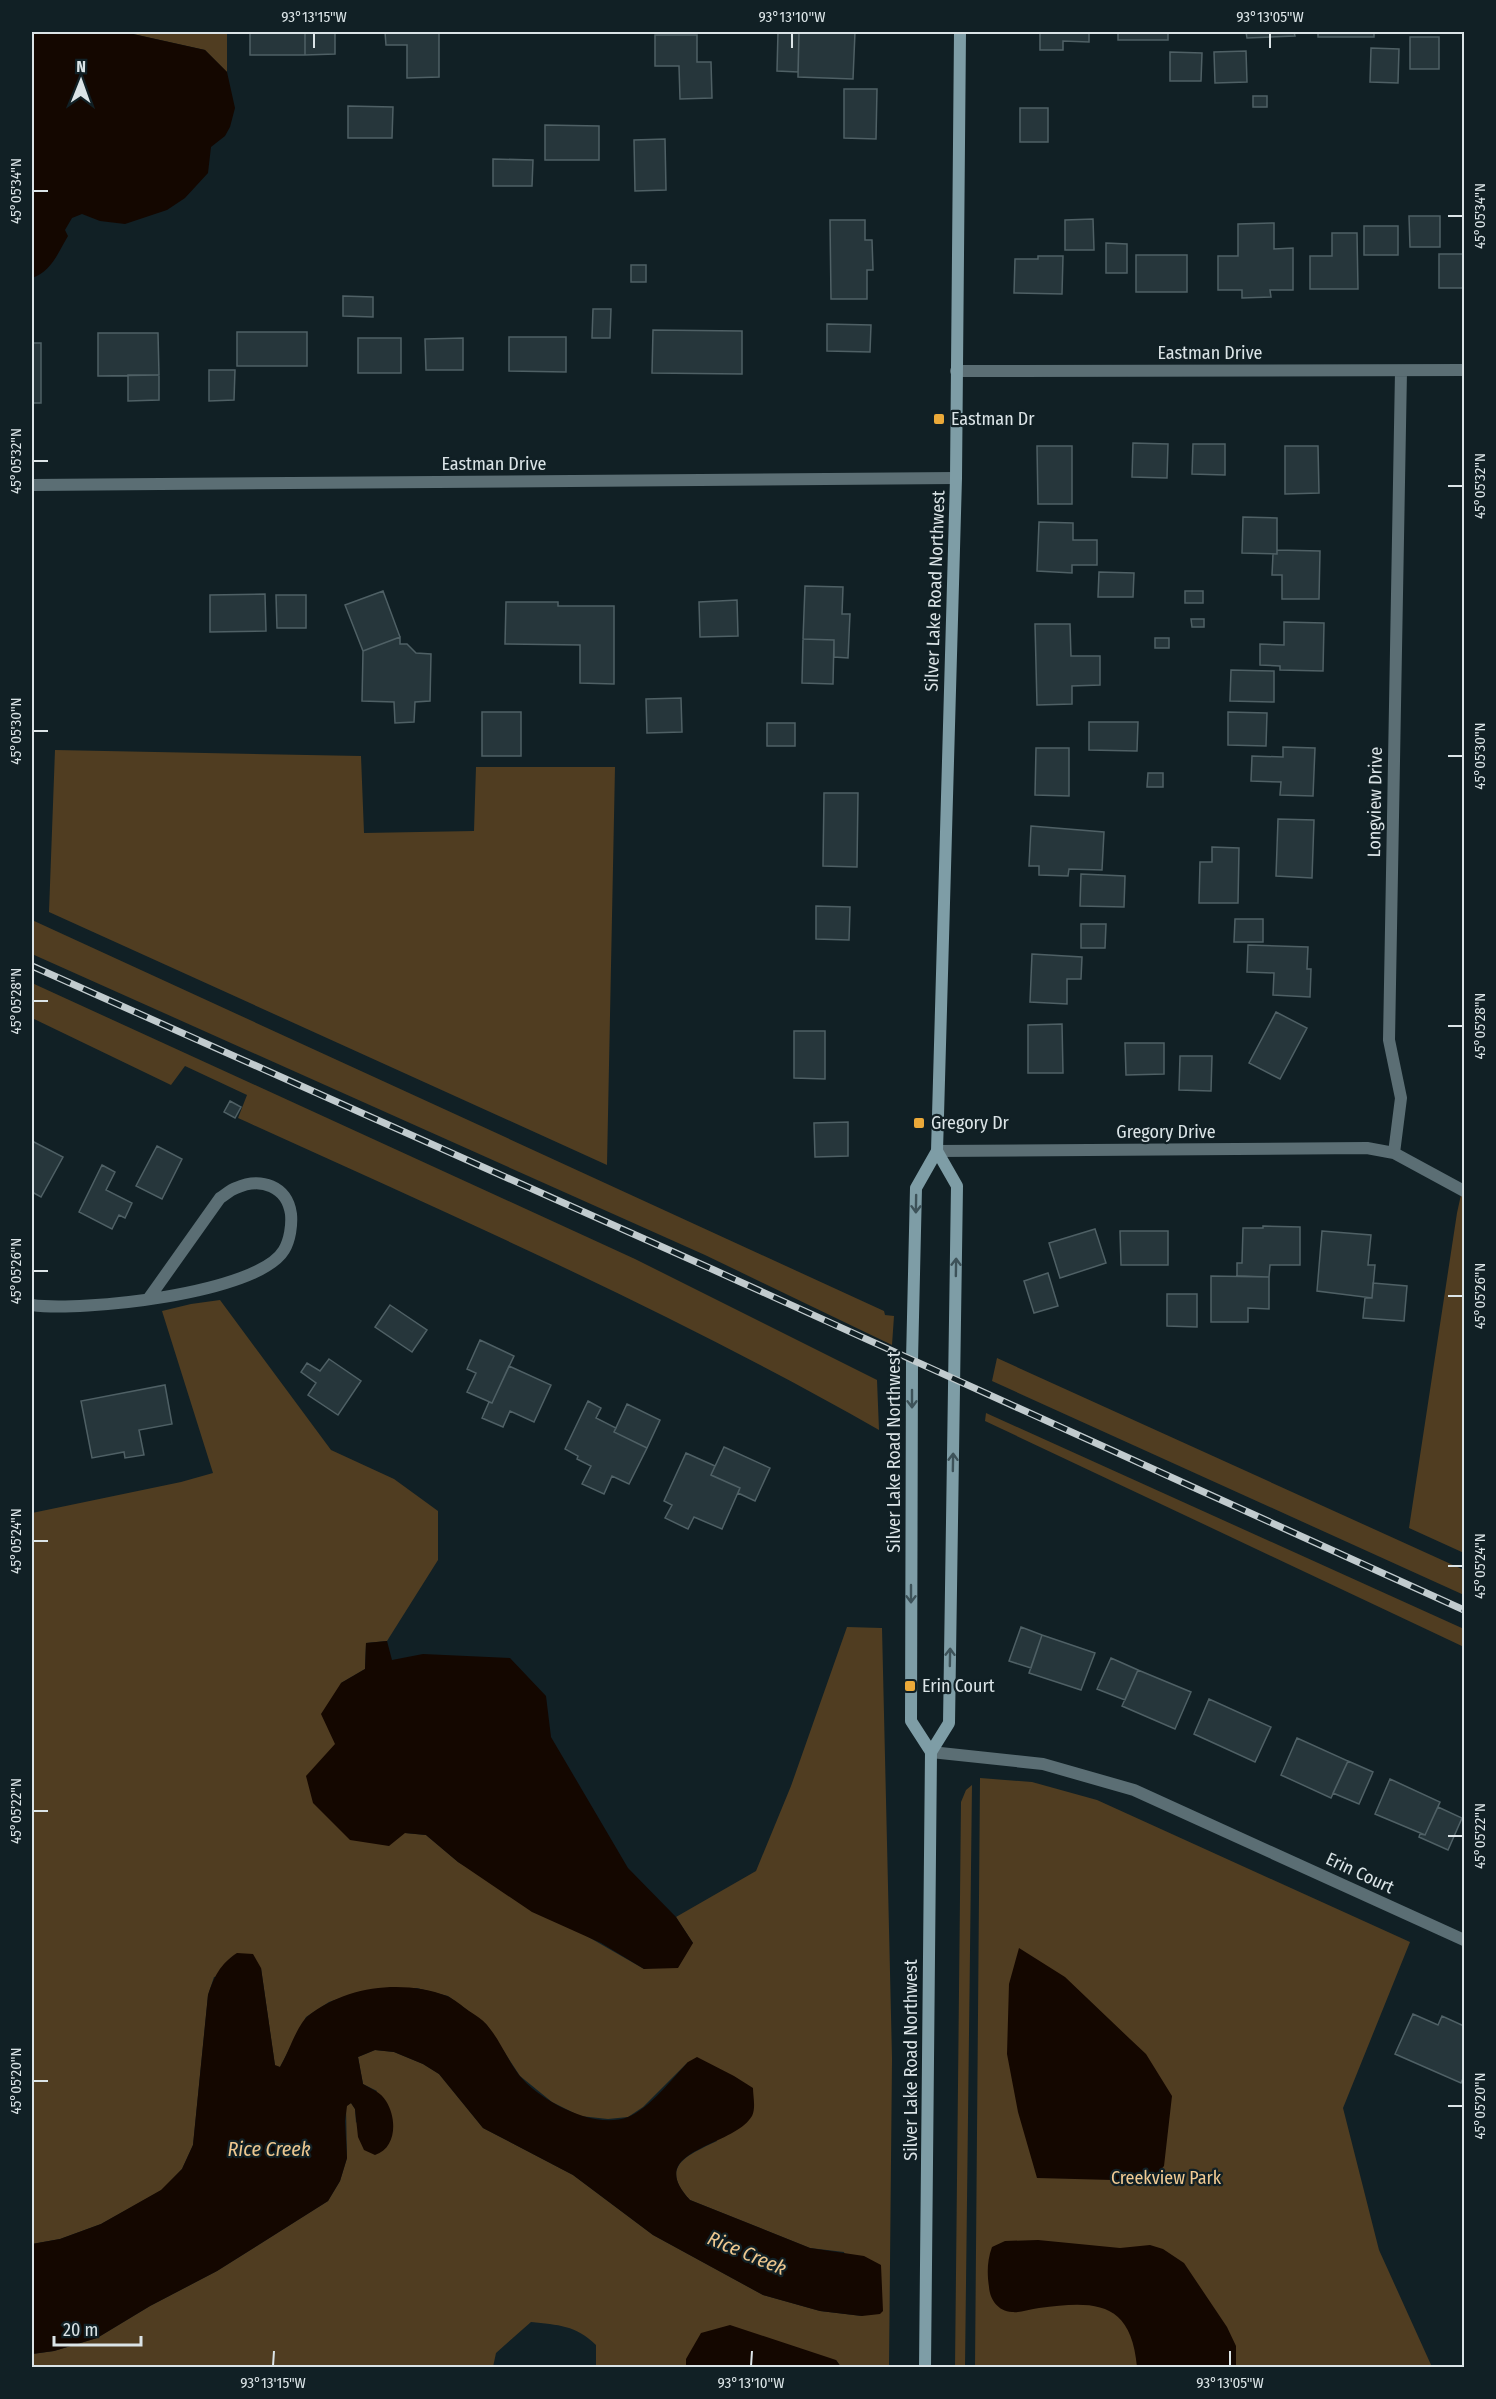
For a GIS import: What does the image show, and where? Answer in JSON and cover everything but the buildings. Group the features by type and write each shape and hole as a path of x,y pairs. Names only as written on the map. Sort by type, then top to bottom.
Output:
{"main road":[{"name":"Silver Lake Road Northwest","path":"925,2367 931,1752 911,1720 912,1371 916,1188 937,1151 956,478 960,32"},
{"path":"931,1752 949,1723 957,1186 937,1151"}],"street":[{"name":"Eastman Drive","path":"956,371 1464,370"},
{"name":"Longview Drive","path":"1394,1153 1401,1098 1389,1040 1401,371"},
{"name":"Eastman Drive","path":"32,485 956,478"},
{"name":"Gregory Drive","path":"937,1151 1367,1148 1394,1153"},
{"path":"1394,1153 1464,1191"},
{"path":"32,1305 50,1308 82,1307 149,1298 219,1286 264,1269 284,1251 289,1237 290,1205 285,1195 275,1186 253,1184 236,1187 220,1198 149,1298"},
{"name":"Erin Court","path":"931,1752 1043,1764 1134,1790 1464,1940"}],"green space":[{"path":"124,32 227,32 227,72 205,50"},
{"path":"55,750 361,756 364,833 474,831 476,767 615,767 607,1165 49,912"},
{"path":"32,920 884,1311 885,1315 894,1316 892,1345 705,1255 32,954"},
{"path":"32,983 635,1259 877,1380 879,1430 722,1345 562,1266 238,1118 247,1095 185,1066 171,1085 32,1018"},
{"path":"1464,1181 1464,1553 1409,1528 1457,1213"},
{"path":"220,1300 331,1450 394,1479 438,1511 438,1560 387,1641 366,1643 365,1669 341,1683 405,1833 426,1835 458,1862 644,1969 693,1943 676,1917 756,1871 791,1786 847,1627 882,1628 892,2058 889,2367 841,2367 836,2360 686,2359 686,2367 596,2367 596,2345 589,2338 566,2327 531,2322 496,2353 493,2367 32,2367 32,2354 54,2351 97,2338 150,2306 217,2271 328,2201 340,2181 347,2158 346,2106 351,2103 355,2109 356,2123 377,2091 363,2084 358,2057 375,2050 394,2052 423,2064 439,2074 483,2128 573,2175 653,2235 763,2295 820,2311 862,2316 844,2252 810,2248 690,2200 681,2188 677,2170 681,2163 696,2151 717,2141 688,2062 643,2107 628,2117 608,2119 580,2116 552,2102 520,2076 486,2024 448,1996 417,1988 359,1992 329,2002 306,2017 280,2067 275,2066 261,1968 214,1977 208,1995 193,2145 182,2169 162,2190 101,2224 60,2239 32,2244 32,1513 181,1482 213,1473 162,1311"},
{"path":"997,1358 1464,1570 1464,1595 992,1381"},
{"path":"986,1413 1464,1629 1464,1647 985,1421"},
{"name":"Creekview Park","path":"980,1778 1032,1782 1097,1800 1410,1942 1343,2108 1379,2250 1432,2367 975,2368"},
{"path":"972,1785 965,2367 955,2368 961,1802 966,1790"}],"water":[{"path":"32,32 124,32 205,50 227,72 235,108 225,136 211,147 208,173 185,198 167,210 125,224 100,221 82,214 72,218 65,230 68,236 49,267 32,278"},
{"path":"387,1641 392,1660 423,1654 510,1658 546,1696 551,1737 628,1868 676,1917 693,1943 678,1968 644,1969 601,1943 532,1912 458,1862 426,1835 405,1833 389,1846 350,1840 313,1803 306,1776 335,1744 321,1714 341,1683 365,1669 366,1643"},
{"path":"1019,1948 1065,1977 1146,2054 1172,2096 1164,2166 1151,2181 1037,2178 1018,2112 1007,2054 1009,1984"},
{"name":"Rice Creek","path":"237,1953 253,1954 261,1968 275,2065 280,2067 296,2033 308,2016 339,1998 375,1988 393,1987 430,1991 455,2001 487,2025 528,2085 554,2103 584,2116 600,2120 614,2120 636,2113 660,2092 688,2062 697,2057 734,2076 753,2088 752,2116 742,2127 684,2159 677,2170 678,2183 690,2200 810,2248 864,2256 881,2265 883,2311 880,2314 862,2316 820,2311 763,2295 653,2235 573,2175 483,2128 439,2074 423,2064 394,2052 375,2050 358,2057 363,2084 381,2095 390,2108 393,2124 391,2139 388,2146 375,2155 364,2150 358,2137 355,2109 351,2103 347,2106 345,2121 347,2158 340,2181 328,2201 217,2271 150,2306 97,2338 54,2351 32,2354 32,2244 60,2239 101,2224 161,2190 182,2169 193,2145 208,1995 218,1971"},
{"path":"1038,2240 1120,2248 1150,2245 1163,2249 1184,2263 1227,2327 1236,2346 1236,2367 1137,2367 1127,2329 1118,2317 1093,2306 1059,2306 1015,2312 1003,2310 991,2296 988,2282 988,2262 992,2247 1005,2241"},
{"path":"730,2325 836,2360 841,2367 686,2367 686,2359 701,2333"}],"railway":[{"path":"32,966 714,1270 1464,1610"}],"place":[{"name":"Eastman Dr","path":"939,419"},
{"name":"Gregory Dr","path":"919,1123"},
{"name":"Erin Court","path":"910,1686"}]}
